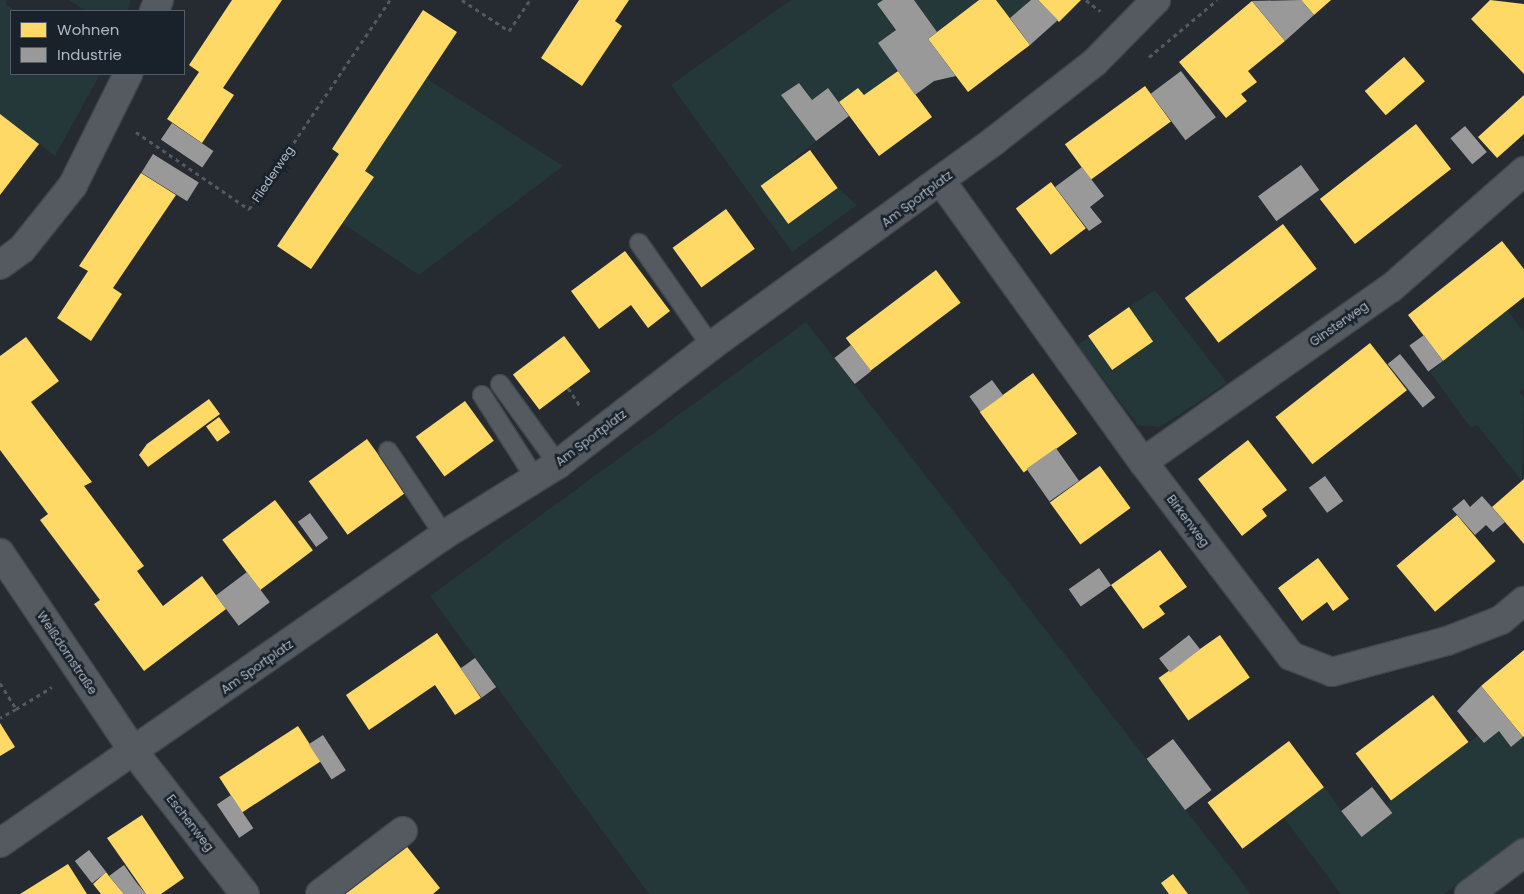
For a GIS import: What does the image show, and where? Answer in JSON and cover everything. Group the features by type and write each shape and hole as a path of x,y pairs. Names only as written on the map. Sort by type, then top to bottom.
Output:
{"street":[{"name":"Am Sportplatz","path":"0,843 134,752 444,535 558,464 711,346 941,181 1095,62 1156,0"},
{"path":"0,265 22,249 73,185 110,114 128,75"},
{"name":"Ginsterweg","path":"1143,462 1391,288 1524,171"},
{"name":"Birkenweg","path":"941,181 1143,462 1291,656 1332,672 1447,641 1501,620 1524,601"},
{"name":"Weißdornstraße","path":"0,553 134,752"},
{"name":"Eschenweg","path":"134,752 245,894"},
{"path":"320,894 403,831"},
{"path":"1469,894 1524,853"}],"lane":[{"path":"639,243 711,346"},
{"path":"500,384 558,464"},
{"path":"482,394 536,478"},
{"path":"388,451 444,535"}],"path":[{"name":"Fliederweg","path":"110,114 250,209 390,0"},
{"path":"462,0 509,31 530,0"},
{"path":"568,388 586,414"},
{"path":"0,683 16,708"},
{"path":"0,718 38,696"}],"shaded area":[{"path":"0,0 7,0 5,4 14,10 10,10 10,75 99,75 55,156 0,114"},
{"path":"69,0 131,0 127,10 84,10"},
{"path":"791,0 883,0 877,5 896,30 878,43 898,71 864,95 858,88 839,102 827,88 812,100 799,83 782,95 816,141 761,186 789,224 838,188 857,205 792,252 671,85"},
{"path":"914,0 979,0 937,32"},
{"path":"996,0 1031,0 1010,18"},
{"path":"426,78 563,166 419,275 342,223 373,177 365,171"},
{"path":"1155,290 1227,383 1160,427 1138,425 1077,345 1089,337 1114,370 1153,341 1129,307"},
{"path":"1507,310 1524,332 1524,388 1519,392 1524,397 1522,481 1477,425 1471,428 1430,372"},
{"path":"806,322 1251,894 649,894 430,596"},
{"path":"1499,731 1511,747 1524,736 1524,837 1444,894 1341,894 1284,818 1324,787 1361,837 1391,813 1386,806 1392,800 1477,736 1484,743"}],"building: Wohnen":[{"path":"232,0 282,0 223,88 234,95 202,143 167,119 199,72 189,65"},
{"path":"579,0 629,0 615,21 622,26 582,86 541,58"},
{"path":"979,0 996,0 1030,45 968,92 928,39"},
{"path":"1038,0 1081,0 1059,22"},
{"path":"1301,0 1331,0 1314,15"},
{"path":"1490,0 1524,4 1524,74 1471,19"},
{"path":"1252,1 1285,41 1248,71 1257,82 1241,94 1247,101 1226,118 1179,62"},
{"path":"423,10 457,32 365,171 374,177 311,269 277,246 339,154 332,149"},
{"path":"1404,57 1425,81 1386,115 1365,91"},
{"path":"898,71 932,117 879,156 839,102 858,88 864,95"},
{"path":"1145,86 1171,122 1091,180 1065,144"},
{"path":"1524,95 1524,134 1497,158 1478,137"},
{"path":"0,114 39,144 0,195"},
{"path":"1416,124 1451,169 1355,244 1320,199"},
{"path":"810,150 838,188 788,224 761,186"},
{"path":"141,173 176,195 113,288 122,294 91,341 57,318 88,271 79,266"},
{"path":"1051,182 1086,228 1051,255 1016,208"},
{"path":"726,209 755,249 701,287 673,248"},
{"path":"1283,224 1317,269 1218,343 1185,298"},
{"path":"1502,241 1524,269 1524,297 1443,361 1408,315"},
{"path":"625,251 670,311 648,328 631,305 599,329 571,291"},
{"path":"936,270 961,303 870,371 846,338"},
{"path":"1129,307 1153,341 1112,370 1088,336"},
{"path":"564,336 590,371 539,410 513,375"},
{"path":"26,337 59,381 31,402 92,482 84,486 144,566 137,571 163,606 202,576 226,609 144,671 94,604 100,600 40,520 48,514 0,450 0,356"},
{"path":"1370,343 1407,390 1312,464 1275,417"},
{"path":"1033,373 1077,434 1024,472 980,412"},
{"path":"209,399 220,414 148,467 139,455 147,444"},
{"path":"465,401 494,441 444,476 416,437"},
{"path":"219,417 230,432 217,442 206,426"},
{"path":"367,439 406,492 348,535 309,481"},
{"path":"1248,440 1287,490 1262,509 1267,516 1242,536 1198,479"},
{"path":"1100,466 1131,508 1080,545 1050,502"},
{"path":"1524,479 1524,544 1492,507"},
{"path":"275,500 313,550 260,590 222,540"},
{"path":"1457,515 1496,561 1435,612 1396,566"},
{"path":"1160,550 1187,587 1159,606 1165,614 1143,629 1111,585"},
{"path":"1318,558 1349,599 1333,611 1327,602 1302,621 1278,588"},
{"path":"437,633 481,698 455,715 435,685 369,730 346,695"},
{"path":"1220,635 1250,678 1188,721 1159,678"},
{"path":"1524,650 1524,736 1523,737 1481,686"},
{"path":"1433,695 1469,742 1391,800 1356,753"},
{"path":"0,723 15,747 0,756"},
{"path":"298,726 321,761 242,812 219,777"},
{"path":"1289,741 1324,787 1242,849 1208,802"},
{"path":"142,815 184,878 161,894 146,894 107,838"},
{"path":"404,843 440,888 433,894 339,894"},
{"path":"68,864 87,894 20,894"},
{"path":"106,872 124,894 101,894 93,884"},
{"path":"1173,874 1188,894 1169,894 1161,883"}],"building: Industrie":[{"path":"883,0 914,0 937,32 928,39 956,76 934,81 915,95 878,43 896,30 877,4"},
{"path":"1031,0 1038,0 1058,20 1030,45 1010,18"},
{"path":"1301,0 1314,15 1285,41 1252,1"},
{"path":"1181,71 1216,117 1186,140 1151,94"},
{"path":"799,83 812,100 828,88 849,116 816,141 781,95"},
{"path":"172,123 213,151 202,168 161,140"},
{"path":"1465,126 1487,152 1472,164 1450,138"},
{"path":"153,154 199,183 187,201 141,173"},
{"path":"1301,165 1319,190 1276,221 1258,196"},
{"path":"1082,167 1104,196 1090,207 1102,222 1089,231 1055,187"},
{"path":"1424,335 1443,361 1428,371 1409,346"},
{"path":"851,345 871,371 855,384 834,358"},
{"path":"1400,354 1435,398 1423,408 1388,364"},
{"path":"992,380 1003,395 981,412 969,396"},
{"path":"1056,448 1079,481 1049,501 1027,469"},
{"path":"1325,476 1343,501 1327,513 1309,488"},
{"path":"1482,496 1505,522 1493,532 1486,525 1475,535 1452,509 1464,499 1470,507"},
{"path":"310,513 328,538 316,547 298,522"},
{"path":"1099,568 1111,585 1081,606 1069,589"},
{"path":"247,572 270,602 239,626 216,595"},
{"path":"1189,635 1200,649 1170,673 1159,658"},
{"path":"475,658 496,687 482,698 460,669"},
{"path":"1481,686 1523,737 1511,747 1499,731 1484,743 1457,711"},
{"path":"323,735 346,770 332,779 309,744"},
{"path":"1173,739 1212,790 1185,810 1147,759"},
{"path":"1372,787 1392,813 1362,837 1341,811"},
{"path":"231,795 253,828 239,838 217,805"},
{"path":"89,850 106,872 92,883 75,861"},
{"path":"124,865 146,894 124,894 109,876"}]}
